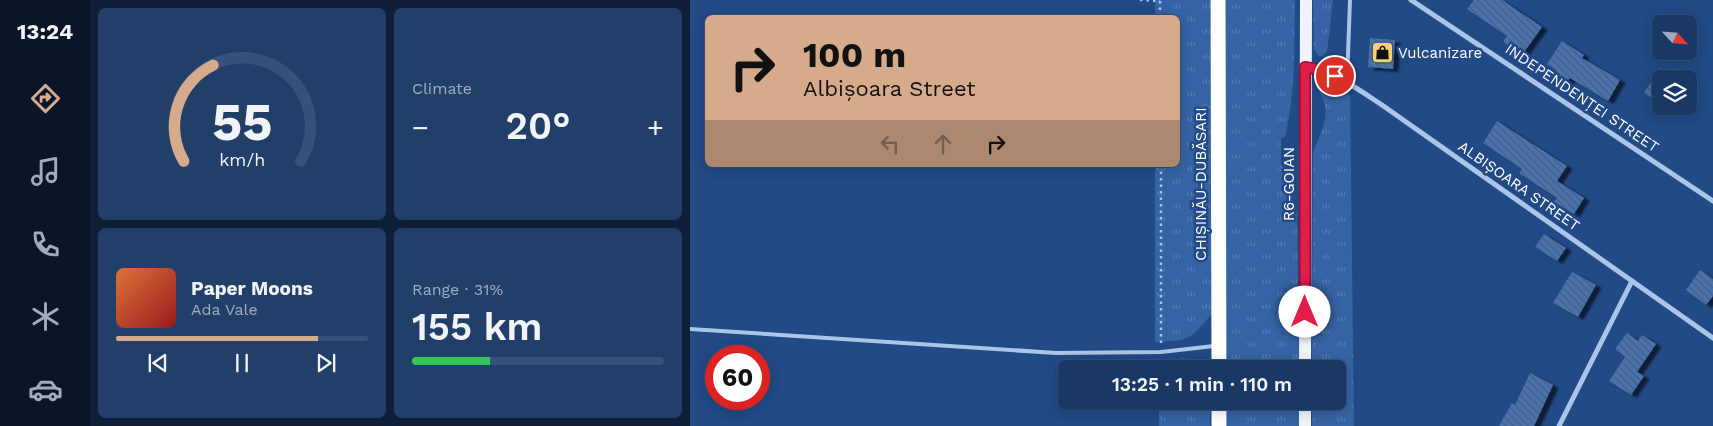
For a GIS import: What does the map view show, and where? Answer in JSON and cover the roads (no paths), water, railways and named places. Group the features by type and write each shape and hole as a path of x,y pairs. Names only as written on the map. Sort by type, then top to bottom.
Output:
{"highway":[{"name":"CHIȘINĂU-DUBĂSARI","path":"1218,0 1219,360"},
{"path":"1219,410 1219,426"}],"main road":[{"name":"R6-GOIAN","path":"1305,360 1306,0"},
{"path":"1305,410 1305,426"}],"street":[{"name":"INDEPENDENȚEI STREET","path":"1411,0 1713,201"},
{"name":"ALBIȘOARA STREET","path":"1305,67 1322,70 1347,82 1713,338"},
{"path":"1559,426 1632,281"}],"lane":[{"path":"1347,82 1350,0"},
{"path":"690,329 1056,353 1161,352 1219,346"}],"place":[{"name":"Vulcanizare","path":"1382,53"}]}
